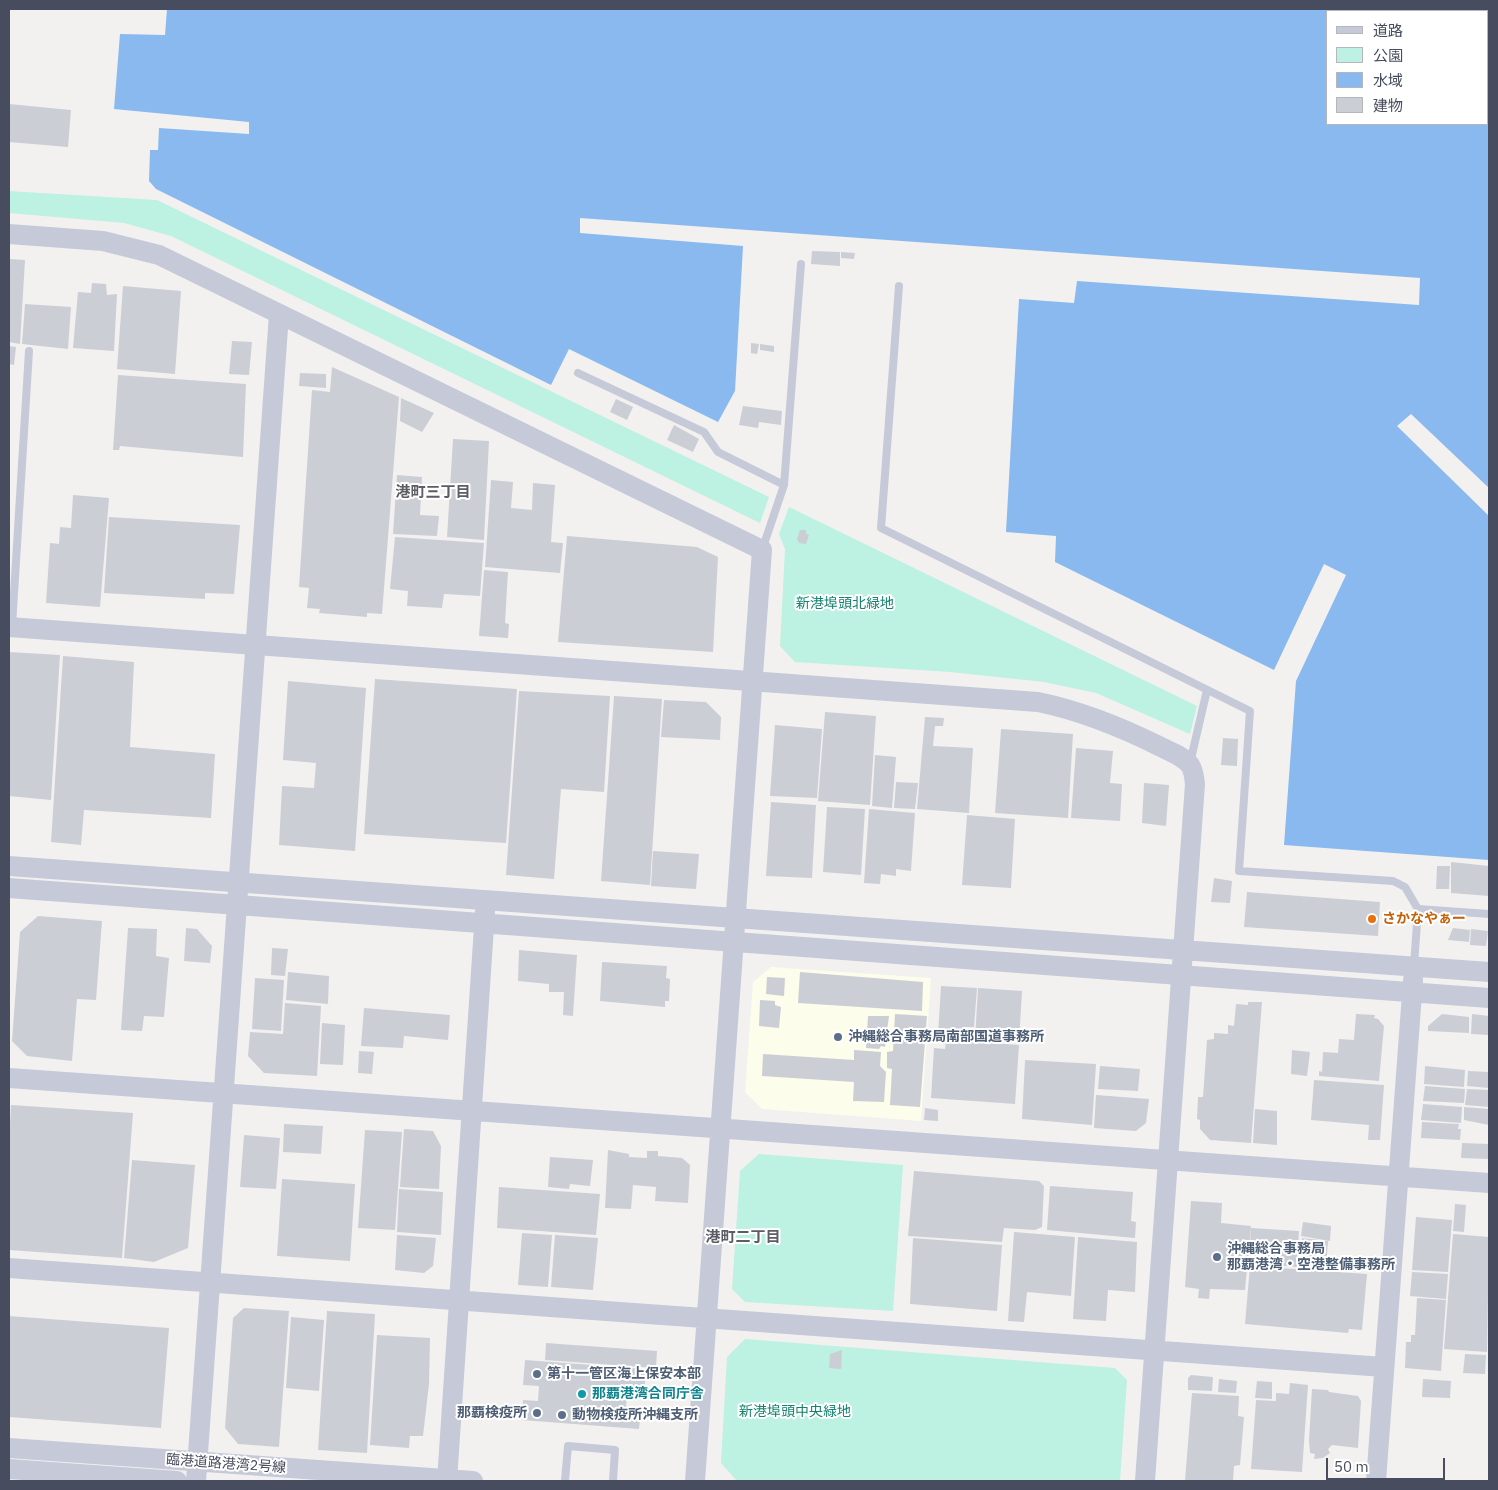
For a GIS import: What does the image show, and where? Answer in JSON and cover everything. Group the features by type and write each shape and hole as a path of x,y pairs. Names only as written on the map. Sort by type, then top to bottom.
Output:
{"street":[{"path":"9,234 103,241 131,246 159,255 762,550 695,1481"},
{"path":"197,1472 279,314"},
{"path":"10,627 1038,702 1095,717 1122,727 1181,757 1190,765 1194,774 1195,784 1145,1481"},
{"path":"9,866 735,916 1489,972"},
{"path":"9,888 1489,998"},
{"path":"447,1480 486,899"},
{"path":"1376,1481 1414,967"},
{"path":"9,1078 1489,1184"},
{"path":"9,1268 459,1301 706,1316 1384,1367"},
{"name":"臨港道路港湾2号線","path":"9,1448 197,1472 473,1481"},
{"name":"臨港道路港湾2号線","path":"9,1469 177,1481"}],"lane":[{"path":"762,550 784,485 801,264"},
{"path":"899,286 881,528 1250,711 1239,870 1393,881 1405,887 1418,909 1414,967"},
{"path":"10,627 29,351"},
{"path":"578,373 704,432 718,452 784,485"},
{"path":"1190,765 1207,690"},
{"path":"1418,909 1489,914"},
{"path":"565,1481 568,1446 615,1450 613,1481"}],"shaded area":[{"name":"沖縄総合事務局南部国道事務所","path":"771,967 931,978 921,1121 762,1109 745,1092 753,982"}],"green space":[{"path":"9,191 157,200 769,497 760,523 171,236 124,223 9,213"},
{"name":"新港埠頭北緑地","path":"789,507 1197,706 1190,734 1096,693 1044,682 950,672 795,662 780,646 785,549 779,534"},
{"path":"759,1154 903,1165 893,1311 745,1302 732,1289 740,1171"},
{"name":"新港埠頭中央緑地","path":"745,1339 1115,1368 1127,1380 1120,1481 737,1481 721,1463 727,1357"}],"water":[{"path":"167,9 1489,9 1489,488 1411,414 1397,426 1489,516 1489,860 1284,845 1296,681 1346,575 1324,564 1274,670 1055,562 1056,536 1006,532 1019,299 1074,303 1077,281 1419,305 1420,278 580,218 580,233 743,246 735,391 718,422 569,349 551,385 156,189 149,181 150,150 158,150 159,128 249,134 249,122 114,109 120,34 165,35"}],"building":[{"path":"9,104 71,110 68,147 9,142"},
{"path":"812,251 840,252 840,266 811,264"},
{"path":"841,252 855,253 854,259 841,258"},
{"path":"9,259 25,260 20,344 9,342"},
{"path":"92,283 106,284 107,295 117,294 114,351 73,348 78,292 91,293"},
{"path":"123,286 181,291 175,374 117,369"},
{"path":"25,304 71,307 68,349 22,344"},
{"path":"232,341 252,342 249,375 229,374"},
{"path":"751,343 759,344 757,354 751,353"},
{"path":"760,344 774,346 774,352 760,350"},
{"path":"9,346 16,347 14,365 9,364"},
{"path":"332,367 399,397 382,614 367,613 367,617 319,613 320,609 307,608 309,588 299,587 312,390 330,392"},
{"path":"300,373 326,374 326,388 299,386"},
{"path":"118,375 246,384 243,457 120,446 119,450 113,450"},
{"path":"401,398 434,413 422,432 400,421"},
{"path":"616,399 633,407 627,420 610,412"},
{"path":"743,406 782,411 781,425 759,422 758,428 739,425"},
{"path":"674,425 699,439 693,452 667,440"},
{"path":"453,439 489,441 484,540 447,537"},
{"path":"397,475 422,477 420,515 439,516 437,536 393,534"},
{"path":"491,480 513,482 511,508 532,510 533,483 555,485 551,542 563,543 560,573 485,567"},
{"path":"73,495 109,498 100,607 46,603 50,543 59,544 60,527 71,528"},
{"path":"109,517 240,525 234,594 205,593 205,599 104,593"},
{"path":"800,530 806,530 806,534 809,535 806,544 799,543 797,539"},
{"path":"567,536 697,547 718,557 713,652 558,642"},
{"path":"395,537 484,543 480,596 444,594 442,608 407,606 408,591 390,589"},
{"path":"484,570 508,572 505,623 509,624 508,638 479,636"},
{"path":"9,652 60,655 51,800 9,796"},
{"path":"63,656 134,662 130,747 215,754 211,818 84,810 81,845 51,842"},
{"path":"375,679 517,689 506,843 364,834"},
{"path":"288,681 366,688 355,851 279,845 282,786 314,788 316,763 283,760"},
{"path":"519,691 610,696 604,792 561,789 554,879 506,875"},
{"path":"614,696 662,699 650,885 601,881"},
{"path":"664,700 706,702 721,717 720,740 661,737"},
{"path":"825,712 876,716 870,805 818,801"},
{"path":"925,717 944,718 943,726 935,726 933,746 973,748 969,813 917,809"},
{"path":"775,725 822,729 817,798 770,796"},
{"path":"1001,729 1073,734 1068,818 995,813"},
{"path":"1223,738 1238,739 1237,766 1221,765"},
{"path":"1076,748 1113,751 1110,783 1122,784 1120,821 1071,818"},
{"path":"875,755 896,757 892,808 872,806"},
{"path":"896,782 918,783 915,809 894,808"},
{"path":"1144,783 1169,785 1166,826 1142,823"},
{"path":"771,802 816,805 812,878 766,876"},
{"path":"827,807 865,809 861,875 823,872"},
{"path":"869,809 915,813 911,871 896,869 896,876 881,874 880,884 864,883"},
{"path":"967,815 1015,819 1011,888 962,885"},
{"path":"653,851 699,854 696,889 651,886"},
{"path":"1451,862 1489,866 1489,896 1451,893"},
{"path":"1437,866 1450,866 1449,889 1436,889"},
{"path":"1214,878 1232,881 1230,903 1211,902"},
{"path":"1247,892 1380,902 1378,936 1244,927"},
{"path":"38,916 102,921 96,1000 77,999 72,1061 27,1056 12,1041 20,932"},
{"path":"128,928 157,929 156,956 169,958 164,1017 144,1016 142,1031 121,1030"},
{"path":"186,928 197,929 212,946 210,963 184,961"},
{"path":"1453,928 1470,930 1469,942 1448,940"},
{"path":"1471,929 1488,931 1486,946 1470,945"},
{"path":"272,948 288,949 285,976 271,975"},
{"path":"519,950 577,955 573,1016 563,1015 564,992 549,992 549,984 518,981"},
{"path":"602,962 667,966 666,978 670,979 669,1001 665,1001 665,1007 600,1001"},
{"path":"288,972 329,976 328,1004 286,1000"},
{"path":"800,972 923,982 922,1011 798,1003"},
{"path":"767,977 785,978 784,996 766,994"},
{"path":"255,978 284,980 281,1031 252,1029"},
{"path":"941,986 977,988 974,1027 966,1027 965,1038 938,1035"},
{"path":"978,988 1022,991 1019,1042 975,1039"},
{"path":"760,1000 775,1001 775,1005 781,1007 779,1028 759,1026"},
{"path":"1248,1002 1262,1002 1251,1143 1210,1140 1200,1129 1200,1120 1197,1119 1198,1097 1203,1097 1207,1040 1214,1039 1214,1033 1228,1034 1228,1025 1234,1026 1236,1004 1248,1005"},
{"path":"285,1003 321,1006 317,1076 264,1073 248,1056 250,1032 283,1034"},
{"path":"364,1008 450,1015 448,1040 404,1036 403,1048 361,1046"},
{"path":"895,1014 927,1016 920,1107 890,1105 892,1069 887,1068 887,1052 893,1051"},
{"path":"1356,1014 1375,1015 1374,1018 1378,1019 1384,1026 1379,1081 1319,1076 1319,1071 1322,1072 1323,1052 1338,1053 1339,1039 1354,1040"},
{"path":"1442,1014 1469,1017 1469,1033 1428,1031 1428,1026"},
{"path":"1472,1014 1489,1016 1489,1035 1471,1034"},
{"path":"868,1016 889,1016 885,1047 881,1046 879,1049 866,1048"},
{"path":"322,1023 345,1025 343,1065 320,1064"},
{"path":"946,1040 1019,1045 1015,1104 931,1098 934,1048 945,1049"},
{"path":"854,1050 881,1052 880,1066 886,1072 884,1102 853,1101 854,1082 762,1076 763,1054 854,1060"},
{"path":"1292,1050 1310,1052 1307,1076 1291,1074"},
{"path":"359,1051 374,1052 372,1074 358,1073"},
{"path":"1025,1060 1096,1064 1092,1125 1022,1119"},
{"path":"1100,1066 1140,1069 1138,1091 1098,1089"},
{"path":"1425,1066 1465,1070 1464,1087 1424,1084"},
{"path":"1468,1071 1489,1072 1489,1088 1467,1086"},
{"path":"1314,1080 1384,1085 1380,1140 1368,1140 1369,1125 1311,1120"},
{"path":"1425,1086 1465,1089 1464,1103 1423,1101"},
{"path":"1467,1089 1489,1090 1489,1107 1465,1105"},
{"path":"1096,1095 1149,1099 1146,1123 1136,1131 1094,1128"},
{"path":"1423,1104 1462,1107 1461,1123 1421,1120"},
{"path":"11,1105 133,1113 122,1258 9,1250"},
{"path":"1464,1107 1489,1109 1489,1125 1464,1120"},
{"path":"925,1108 938,1110 938,1121 924,1120"},
{"path":"1255,1109 1277,1111 1277,1145 1253,1143"},
{"path":"1422,1122 1459,1124 1458,1129 1461,1129 1460,1140 1421,1138"},
{"path":"284,1124 323,1126 321,1154 283,1152"},
{"path":"404,1129 433,1131 441,1146 439,1189 400,1187"},
{"path":"365,1130 402,1132 395,1230 358,1228"},
{"path":"244,1135 280,1138 276,1189 240,1187"},
{"path":"1462,1143 1489,1144 1488,1159 1461,1158"},
{"path":"608,1150 629,1154 629,1157 647,1158 647,1151 658,1151 658,1156 682,1158 690,1165 688,1203 655,1201 656,1187 633,1185 631,1209 605,1208"},
{"path":"550,1157 593,1160 590,1186 570,1184 569,1189 548,1187"},
{"path":"132,1160 195,1165 188,1248 154,1262 124,1258"},
{"path":"914,1171 1039,1181 1044,1186 1042,1227 1035,1230 1004,1228 1002,1242 908,1236"},
{"path":"282,1179 355,1184 350,1261 277,1256"},
{"path":"1050,1186 1133,1192 1131,1221 1136,1222 1135,1238 1047,1230"},
{"path":"499,1187 600,1194 596,1235 497,1228"},
{"path":"399,1189 443,1192 441,1235 397,1232"},
{"name":"沖縄総合事務局 那覇港湾・空港整備事務所","path":"1191,1201 1222,1203 1221,1223 1251,1226 1245,1290 1210,1289 1209,1299 1198,1298 1199,1289 1185,1287"},
{"path":"1455,1204 1466,1205 1464,1232 1453,1231"},
{"path":"1416,1217 1452,1220 1448,1272 1412,1270"},
{"path":"1303,1222 1331,1226 1330,1241 1301,1236"},
{"path":"1251,1228 1299,1231 1297,1267 1249,1263"},
{"path":"1014,1232 1075,1237 1071,1296 1027,1292 1024,1322 1008,1321"},
{"path":"522,1233 552,1235 548,1287 518,1285"},
{"path":"1453,1234 1489,1237 1487,1352 1444,1349"},
{"path":"397,1235 436,1238 433,1266 424,1273 395,1270"},
{"path":"555,1235 598,1238 593,1290 551,1287"},
{"path":"1078,1237 1137,1242 1135,1292 1108,1290 1106,1321 1073,1319"},
{"path":"913,1238 1002,1245 997,1311 910,1304"},
{"path":"1302,1238 1328,1241 1326,1268 1300,1266"},
{"path":"1250,1266 1367,1274 1362,1330 1349,1329 1348,1333 1245,1324"},
{"path":"1412,1272 1448,1274 1446,1299 1410,1296"},
{"path":"1417,1298 1446,1300 1441,1371 1405,1368 1406,1342 1411,1342 1411,1335 1415,1335"},
{"path":"244,1308 289,1311 279,1447 238,1444 225,1428 233,1318"},
{"path":"327,1311 375,1314 367,1453 318,1450"},
{"path":"9,1316 169,1328 161,1428 9,1417"},
{"path":"291,1317 324,1320 319,1391 286,1388"},
{"path":"377,1335 430,1338 429,1384 423,1436 410,1436 409,1448 370,1445"},
{"path":"546,1343 657,1351 656,1368 545,1360"},
{"path":"842,1350 841,1369 829,1368 830,1354"},
{"path":"1465,1354 1486,1355 1485,1374 1463,1373"},
{"name":"那覇港湾合同庁舎","path":"525,1360 646,1369 644,1395 627,1394 626,1408 641,1409 639,1429 522,1420 523,1400 538,1401 539,1386 523,1385"},
{"path":"1191,1375 1213,1377 1212,1391 1188,1390 1188,1378"},
{"path":"1219,1379 1237,1381 1236,1393 1218,1392"},
{"path":"1423,1379 1451,1381 1450,1398 1422,1397"},
{"path":"1257,1381 1272,1382 1272,1399 1255,1398"},
{"path":"1290,1383 1308,1385 1302,1472 1251,1469 1256,1400 1276,1401 1276,1393 1289,1394"},
{"path":"1312,1389 1358,1396 1361,1401 1358,1448 1332,1445 1328,1449 1330,1453 1323,1458 1314,1459 1315,1454 1310,1453 1309,1440"},
{"path":"1192,1393 1239,1396 1238,1416 1244,1417 1240,1465 1234,1466 1233,1481 1185,1481"}],"place":[{"name":"さかなやぁー","path":"1372,919"},
{"name":"沖縄総合事務局南部国道事務所","path":"838,1037"},
{"name":"沖縄総合事務局 那覇港湾・空港整備事務所","path":"1217,1257"},
{"name":"第十一管区海上保安本部","path":"537,1374"},
{"name":"那覇港湾合同庁舎","path":"582,1394"},
{"name":"那覇検疫所","path":"537,1413"},
{"name":"動物検疫所沖縄支所","path":"562,1415"}],"district":[{"name":"港町三丁目","path":"433,493"},
{"name":"港町二丁目","path":"743,1238"}]}
